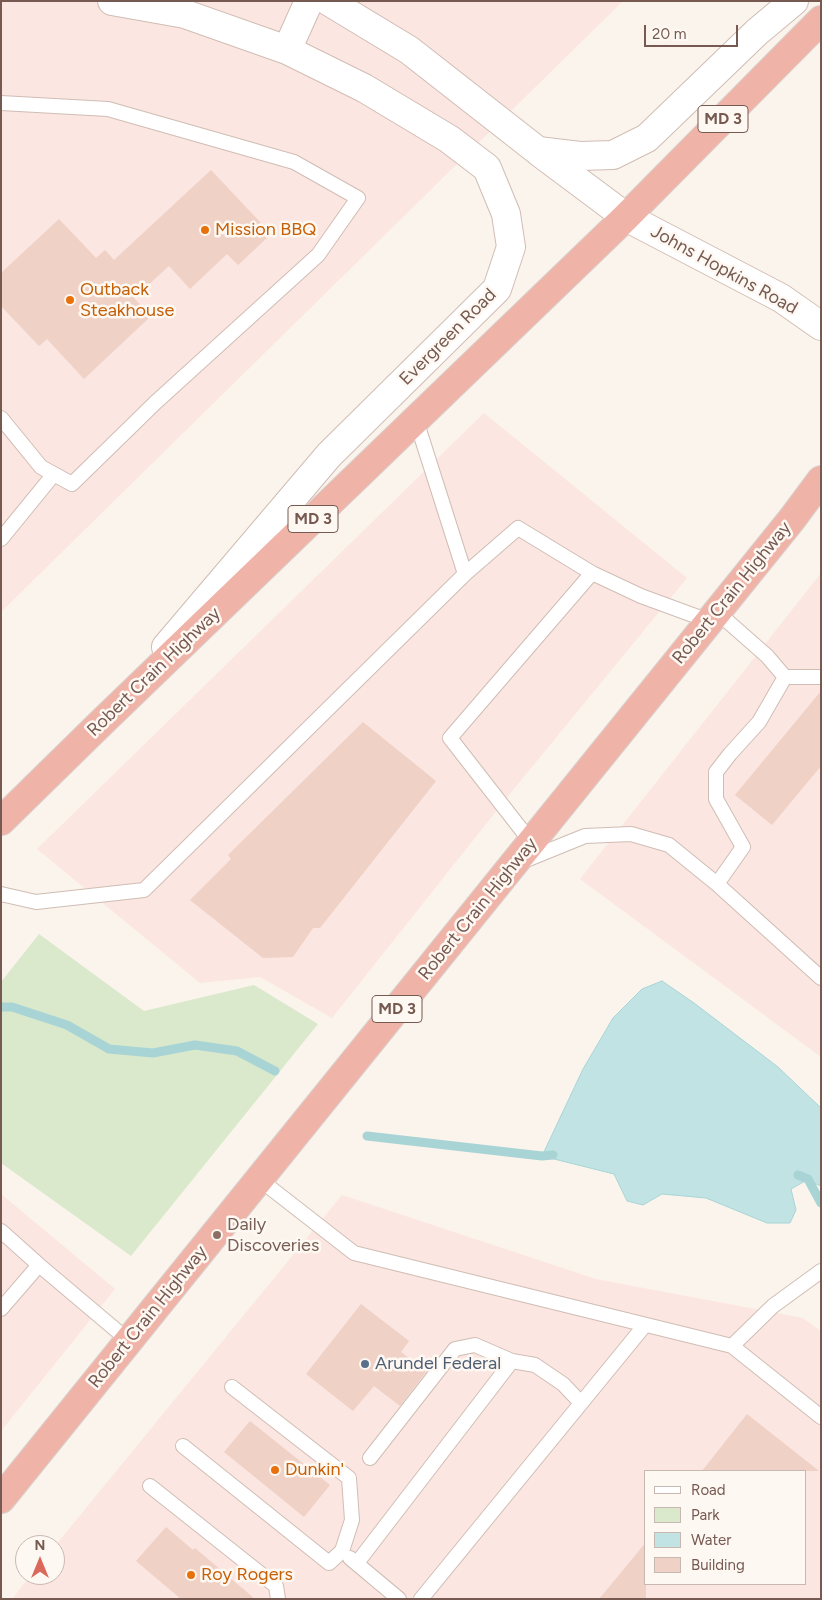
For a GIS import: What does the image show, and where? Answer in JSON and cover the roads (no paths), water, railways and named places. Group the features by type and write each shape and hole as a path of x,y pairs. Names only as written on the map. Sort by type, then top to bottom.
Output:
{"highway":[{"name":"Robert Crain Highway","path":"1,821 626,217 821,20"},
{"name":"Robert Crain Highway","path":"1,1500 792,519 821,480"},
{"path":"792,519 821,510"}],"street":[{"name":"Evergreen Road","path":"100,724 329,455 497,289 511,247 506,214 487,168 449,138 364,88 287,50 185,14 112,1"},
{"path":"287,50 309,1"},
{"path":"328,1 409,50 626,217"},
{"path":"538,151 580,156 613,155 647,138 757,32 794,1"},
{"name":"Johns Hopkins Road","path":"626,217 781,298 821,326"}],"lane":[{"path":"1,103 108,109 294,162 358,198 318,255 156,402 72,484 41,467 1,418"},
{"path":"416,420 465,574"},
{"path":"1,539 54,474"},
{"path":"1,894 36,902 144,890 465,574 518,528 592,573 641,596 713,616 766,656 785,677 821,677"},
{"path":"531,842 450,738 592,573"},
{"path":"718,884 743,847 716,799 716,772 759,722 785,677"},
{"path":"512,866 585,836 631,834 669,845 718,884 821,978"},
{"path":"259,1180 354,1253 732,1346 821,1416"},
{"path":"1,1231 129,1341"},
{"path":"1,1309 39,1265"},
{"path":"732,1346 773,1306 821,1272"},
{"path":"421,1599 645,1324"},
{"path":"370,1458 456,1350 475,1345 512,1361 535,1365 563,1384 581,1403"},
{"path":"357,1563 512,1361"},
{"path":"183,1446 328,1563 342,1551 352,1520 349,1478 232,1387"},
{"path":"150,1486 276,1586 278,1599"},
{"path":"342,1551 399,1599"}],"water":[{"path":"662,981 778,1067 821,1108 821,1186 807,1180 791,1189 796,1210 790,1223 767,1223 706,1198 662,1194 643,1205 627,1201 614,1174 542,1156 583,1069 613,1018 642,989"}],"waterway":[{"path":"1,1007 12,1007 67,1025 109,1049 153,1053 195,1045 237,1051 275,1071"},
{"path":"367,1136 542,1156 553,1155"},
{"path":"798,1175 808,1179 821,1203"}],"place":[{"name":"Mission BBQ","path":"205,230"},
{"name":"Outback Steakhouse","path":"70,300"},
{"name":"Daily Discoveries","path":"217,1235"},
{"name":"Arundel Federal","path":"365,1364"},
{"name":"Dunkin'","path":"275,1470"},
{"name":"Roy Rogers","path":"191,1575"}]}
